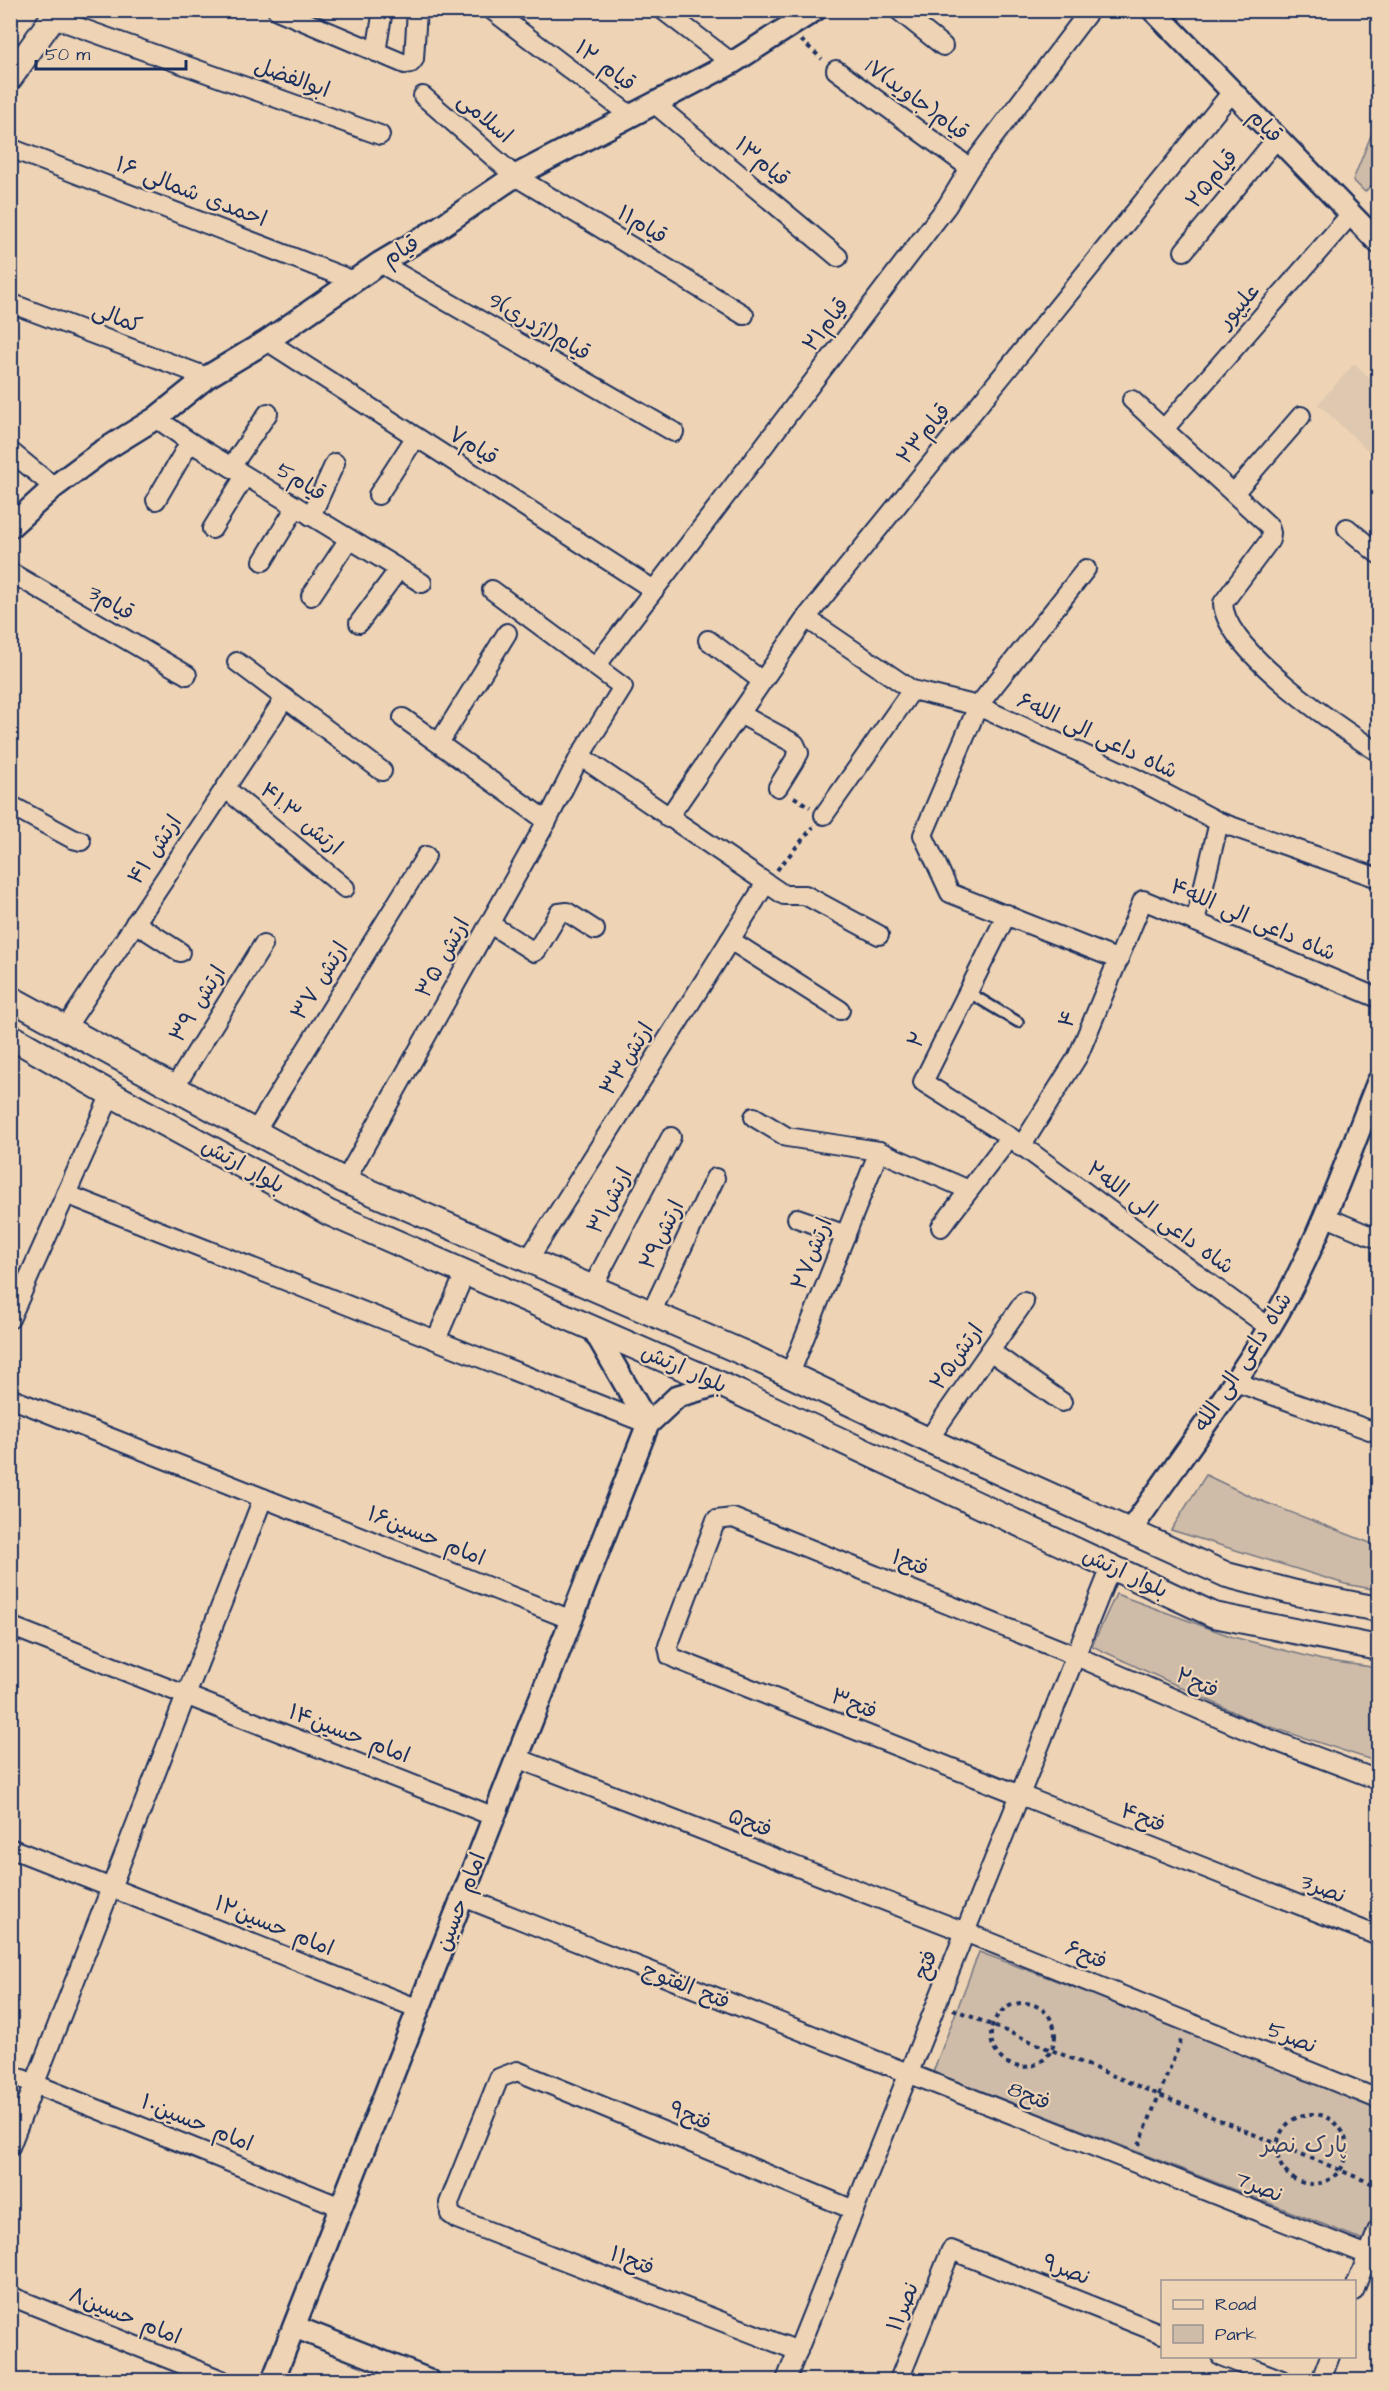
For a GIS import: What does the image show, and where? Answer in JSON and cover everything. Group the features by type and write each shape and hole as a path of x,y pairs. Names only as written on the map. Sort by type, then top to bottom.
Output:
{"main road":[{"path":"10,78 55,14"},
{"name":"بلوار ارتش","path":"10,999 345,1181 790,1374 928,1440 1227,1575 1296,1593 1378,1609"},
{"name":"بلوار ارتش","path":"10,1036 329,1213 720,1384 1214,1615 1378,1648"}],"street":[{"path":"376,52 383,10"},
{"path":"283,12 405,64 411,63 414,59 417,10"},
{"name":"قیام ۱۲","path":"492,10 631,117"},
{"path":"663,10 732,63"},
{"name":"قیام","path":"10,527 54,487 101,452 156,418 207,377 267,341 380,263 434,231 516,176 732,63 815,10"},
{"path":"898,10 943,46"},
{"name":"قیام۲۱","path":"596,666 940,215 970,168 1090,10"},
{"name":"قیام","path":"1153,10 1378,242"},
{"name":"ابوالفضل","path":"55,14 380,135"},
{"name":"قیام(جاوید)1۷","path":"836,70 970,168"},
{"name":"قیام۲۳","path":"668,818 806,618 1232,92"},
{"name":"اسلامی","path":"423,96 516,176"},
{"name":"قیام۱۳","path":"655,104 838,257"},
{"name":"قیام۲۵","path":"1184,251 1276,138"},
{"name":"احمدی شمالی ۱۶","path":"10,148 354,281"},
{"name":"قیام۱۱","path":"516,176 744,315"},
{"name":"علیپور","path":"1164,429 1351,214"},
{"name":"قیام(اژدری)9","path":"380,263 674,432"},
{"name":"کمالی","path":"10,303 207,377"},
{"name":"قیام۷","path":"267,341 654,590"},
{"path":"1132,400 1269,526 1270,540 1223,603 1228,624 1254,657 1281,682 1378,752"},
{"path":"212,529 238,471 268,413"},
{"path":"1234,493 1301,416"},
{"name":"قیام5","path":"156,418 190,442 422,584"},
{"path":"378,495 415,438"},
{"path":"156,500 190,442"},
{"path":"10,451 54,487"},
{"path":"262,561 303,511 335,463"},
{"path":"1347,528 1378,554"},
{"path":"311,596 349,539"},
{"path":"359,623 399,569"},
{"path":"1086,569 978,706 923,835 950,893 1119,960"},
{"name":"قیام3","path":"10,572 187,675"},
{"path":"492,590 596,666"},
{"name":"شاه داعی الی الله۶","path":"806,618 912,690 978,706 1135,778 1219,822 1378,878"},
{"path":"440,743 507,633"},
{"path":"708,640 762,681"},
{"path":"237,662 382,771"},
{"name":"ارتش ۳۵","path":"345,1181 547,821 580,756 623,687 596,666"},
{"path":"824,815 912,690"},
{"name":"ارتش ۴۱","path":"65,1029 285,698"},
{"path":"740,714 795,744 799,753 778,787"},
{"path":"403,718 547,821"},
{"path":"580,756 784,895 805,895 879,935"},
{"name":"ارتش ۴۱.۳","path":"225,788 345,888"},
{"path":"10,805 73,839 81,841"},
{"path":"1195,922 1219,822"},
{"name":"ارتش ۳۷","path":"255,1132 426,856"},
{"name":"ارتش۳۳","path":"528,1260 766,883"},
{"name":"شاه داعی الی الله۴","path":"1143,900 1378,999"},
{"name":"۴","path":"941,1227 969,1190 1016,1142 1078,1056 1143,900"},
{"path":"490,924 534,952 562,911 595,930"},
{"name":"۲","path":"1007,914 923,1082 1016,1142"},
{"path":"135,923 180,952"},
{"path":"730,940 840,1010"},
{"name":"ارتش ۳۹","path":"174,1088 263,945"},
{"name":"شاه داعی الی الله","path":"1130,1531 1269,1328 1293,1285 1378,1082"},
{"path":"10,1319 111,1094"},
{"path":"754,1117 787,1137 879,1151 969,1190"},
{"name":"ارتش۳۱","path":"592,1288 671,1137"},
{"name":"شاه داعی الی الله۲","path":"1016,1142 1269,1328"},
{"name":"ارتش۲۷","path":"790,1374 879,1151"},
{"name":"ارتش۲۹","path":"651,1313 715,1179"},
{"path":"66,1194 648,1424"},
{"path":"1324,1215 1378,1239"},
{"path":"797,1218 846,1235"},
{"path":"436,1340 465,1273"},
{"name":"ارتش۲۵","path":"928,1440 1024,1302"},
{"path":"594,1330 648,1424"},
{"path":"990,1351 1062,1402"},
{"path":"1233,1382 1378,1433"},
{"path":"648,1424 678,1396 720,1384"},
{"name":"امام حسین۱۶","path":"10,1398 572,1620"},
{"name":"امام حسین","path":"273,2380 648,1424"},
{"path":"10,2147 263,1497"},
{"name":"۱فتح","path":"670,1656 668,1646 716,1521 733,1518 1076,1656"},
{"name":"فتح","path":"786,2380 1111,1567"},
{"name":"امام حسین۱۴","path":"10,1626 495,1817"},
{"name":"۳فتح","path":"670,1656 1020,1796"},
{"name":"۲فتح","path":"1076,1656 1246,1730 1378,1780"},
{"name":"۵فتح","path":"517,1758 965,1932"},
{"name":"فتح۴","path":"1020,1796 1249,1886"},
{"name":"امام حسین۱۲","path":"10,1848 419,2009"},
{"name":"3نصر","path":"1249,1886 1378,1936"},
{"name":"فتح الفتوح","path":"463,1897 908,2074"},
{"name":"۶فتح","path":"965,1932 1188,2022"},
{"name":"5نصر","path":"1188,2022 1378,2099"},
{"name":"۹فتح","path":"450,2214 449,2203 499,2078 517,2071 854,2210"},
{"name":"امام حسین۱۰","path":"10,2074 341,2207"},
{"name":"8فتح","path":"908,2074 1133,2163"},
{"name":"7نصر","path":"1133,2163 1373,2257"},
{"name":"۱۱فتح","path":"450,2214 457,2219 798,2351"},
{"path":"1356,2287 1373,2257 1378,2229"},
{"name":"۹نصر","path":"951,2250 1161,2334"},
{"name":"۱۱نصر","path":"899,2380 951,2250"},
{"name":"امام حسین۸","path":"10,2296 222,2380"},
{"path":"295,2326 429,2380"},
{"path":"1226,2358 1282,2380"},
{"path":"1321,2380 1329,2358"}],"lane":[{"path":"968,992 1018,1022"}],"path":[{"path":"786,28 836,70"},
{"path":"766,883 824,815 778,787"},
{"path":"937,2002 1378,2186"},
{"path":"1018,2002 1035,2005 1050,2016 1055,2032 1052,2050 1041,2061 1026,2067 1010,2065 997,2055 991,2041 992,2025 1002,2010 1018,2002"},
{"path":"1133,2163 1188,2022"},
{"path":"1317,2114 1333,2121 1345,2135 1347,2153 1341,2170 1329,2181 1313,2185 1298,2182 1285,2173 1277,2159 1276,2143 1284,2127 1299,2116 1317,2114"}],"shaded area":[{"path":"1354,364 1378,386 1378,460 1318,404"}],"green space":[{"path":"1378,118 1378,178 1365,192 1353,180"},
{"path":"1206,1475 1254,1498 1378,1546 1378,1590 1345,1584 1171,1530"},
{"path":"1116,1594 1233,1637 1322,1660 1378,1668 1378,1762 1253,1721 1092,1646"},
{"name":"پارک نصر","path":"979,1952 1378,2100 1378,2226 1371,2243 933,2072"}]}
